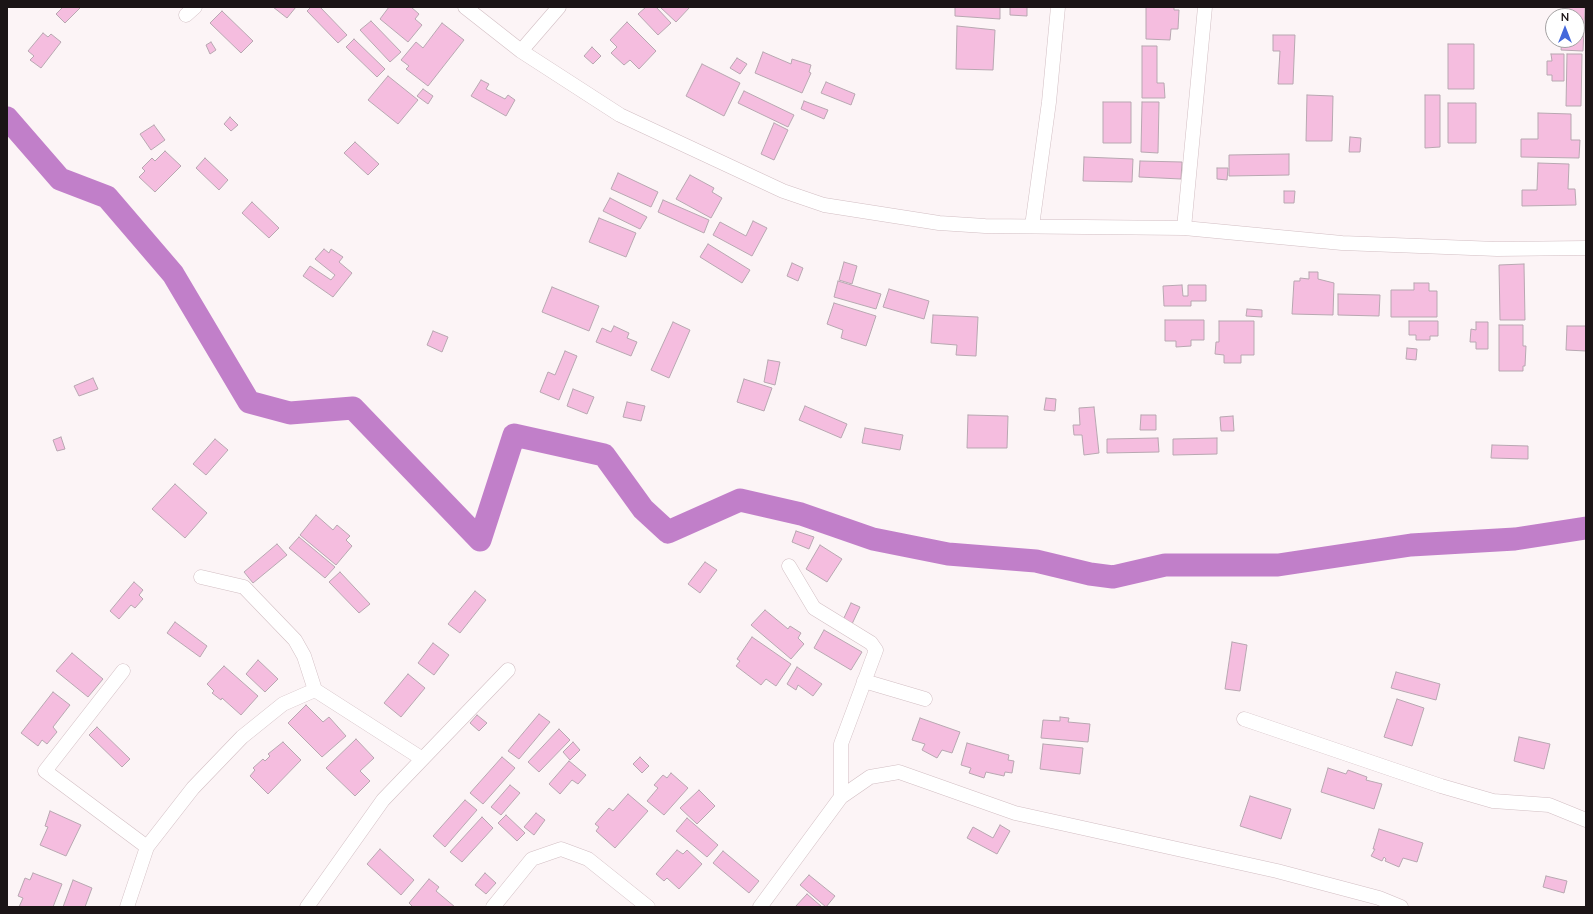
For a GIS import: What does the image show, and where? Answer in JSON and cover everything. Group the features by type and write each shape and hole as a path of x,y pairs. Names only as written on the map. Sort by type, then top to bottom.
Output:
{"street":[{"path":"466,7 522,51 620,115 783,191 824,205 939,224 1184,228 1342,243 1497,249 1586,248"},
{"path":"522,51 559,7"},
{"path":"1032,226 1049,102 1058,7"},
{"path":"1184,228 1205,7"},
{"path":"789,566 814,608 871,643 876,650 841,744 841,797"},
{"path":"200,577 244,587 295,640 304,656 315,690 421,758"},
{"path":"307,907 383,800 421,758 508,670"},
{"path":"123,671 45,771 147,846"},
{"path":"864,681 925,699"},
{"path":"127,907 147,846 193,788 242,737 283,704 315,690"},
{"path":"1244,719 1441,786 1493,800 1549,805 1586,820"},
{"path":"760,907 841,797 870,777 900,772 1014,812 1277,871 1379,898 1401,907"},
{"path":"493,907 532,859 561,849 588,859 648,907"}],"building":[{"path":"63,7 81,7 65,23 56,14"},
{"path":"273,7 296,7 287,18"},
{"path":"311,7 320,7 347,35 338,43 307,11"},
{"path":"389,7 411,7 419,14 415,19 422,25 408,42 380,19"},
{"path":"646,7 656,7 671,23 658,35 638,14"},
{"path":"660,7 690,7 676,22"},
{"path":"955,7 1000,7 1000,19 955,16"},
{"path":"1010,7 1027,7 1027,16 1010,15"},
{"path":"1146,7 1174,7 1174,10 1179,10 1178,29 1171,29 1170,40 1146,39"},
{"path":"1563,7 1585,7 1585,8"},
{"path":"222,11 253,41 241,53 210,23"},
{"path":"371,21 401,52 390,62 360,30"},
{"path":"627,22 656,51 639,69 630,60 624,65 611,53 617,47 610,40"},
{"path":"442,23 464,40 428,86 406,69 409,66 401,60 416,42 423,48"},
{"path":"957,26 995,30 993,70 956,69"},
{"path":"43,33 48,37 51,34 61,42 41,68 30,60 34,56 28,51"},
{"path":"1273,35 1295,35 1293,84 1278,84 1280,51 1273,51"},
{"path":"354,39 385,69 377,77 346,47"},
{"path":"211,42 216,50 210,54 206,45"},
{"path":"1448,44 1474,44 1474,89 1448,89"},
{"path":"1142,46 1157,46 1157,83 1164,83 1165,98 1142,98"},
{"path":"592,47 601,56 593,64 584,56"},
{"path":"1561,48 1583,48 1583,51 1561,50"},
{"path":"763,52 791,64 792,59 811,65 809,72 811,73 802,93 755,73"},
{"path":"1551,54 1564,54 1564,81 1552,81 1552,75 1547,75 1547,61 1552,61"},
{"path":"1567,54 1582,54 1581,106 1566,106"},
{"path":"737,58 747,64 740,74 730,68"},
{"path":"702,64 740,83 724,116 686,96"},
{"path":"388,76 418,100 398,124 368,100"},
{"path":"481,80 489,84 486,89 505,99 508,95 515,100 506,116 471,96"},
{"path":"826,82 855,94 851,105 821,93"},
{"path":"423,89 433,96 428,104 417,96"},
{"path":"744,91 794,115 788,127 738,103"},
{"path":"1307,95 1333,96 1332,141 1306,141"},
{"path":"1425,95 1440,95 1440,147 1425,148"},
{"path":"804,101 828,110 824,119 801,109"},
{"path":"1103,102 1131,102 1131,143 1103,143"},
{"path":"1142,102 1159,102 1158,153 1141,152"},
{"path":"1448,103 1476,103 1476,143 1448,143"},
{"path":"1538,113 1571,114 1571,140 1580,140 1579,158 1521,157 1521,139 1538,139"},
{"path":"230,117 238,125 231,131 224,124"},
{"path":"774,123 788,130 774,160 761,154"},
{"path":"154,125 165,140 151,150 140,134"},
{"path":"1350,137 1361,138 1360,152 1349,152"},
{"path":"355,142 379,164 368,175 344,153"},
{"path":"165,151 181,166 155,192 139,177 145,171 142,168 152,158 155,161"},
{"path":"1289,154 1289,175 1229,176 1229,155"},
{"path":"1084,157 1133,159 1132,182 1083,181"},
{"path":"205,158 228,180 219,190 196,168"},
{"path":"1140,161 1182,162 1181,179 1139,177"},
{"path":"1538,163 1569,164 1568,189 1575,189 1576,205 1522,206 1522,190 1537,190"},
{"path":"1217,168 1228,168 1227,180 1217,179"},
{"path":"618,173 658,192 651,207 611,189"},
{"path":"690,175 714,188 712,192 722,198 711,218 676,199"},
{"path":"1284,191 1295,191 1294,203 1284,203"},
{"path":"610,198 647,217 640,229 603,211"},
{"path":"663,200 709,220 704,233 658,212"},
{"path":"252,202 279,228 269,238 242,213"},
{"path":"599,218 636,233 626,257 589,242"},
{"path":"753,221 767,228 752,256 713,235 720,222 746,236"},
{"path":"708,244 750,270 742,283 700,257"},
{"path":"324,249 329,253 331,249 343,257 339,262 352,273 333,297 303,276 310,266 331,280 335,275 315,259"},
{"path":"844,262 857,266 852,284 839,280"},
{"path":"792,263 803,268 798,281 787,276"},
{"path":"1524,264 1525,320 1500,320 1499,265"},
{"path":"1309,272 1318,272 1318,279 1334,283 1333,315 1292,314 1294,281 1300,281 1300,278 1309,279"},
{"path":"838,281 881,294 876,309 834,297"},
{"path":"1414,283 1429,283 1429,291 1437,291 1437,317 1391,317 1391,290 1414,290"},
{"path":"1182,285 1183,296 1188,296 1188,285 1206,285 1206,301 1191,301 1191,306 1164,306 1163,286"},
{"path":"552,287 599,306 589,331 542,312"},
{"path":"889,289 929,301 924,319 883,307"},
{"path":"1338,294 1380,295 1379,316 1338,315"},
{"path":"834,303 876,316 866,346 841,338 843,330 827,324"},
{"path":"1247,309 1262,310 1262,317 1246,316"},
{"path":"933,315 978,317 976,356 956,355 957,345 931,343"},
{"path":"1165,320 1204,320 1204,340 1191,340 1191,346 1176,347 1176,341 1165,341"},
{"path":"1219,321 1254,321 1254,355 1241,355 1241,363 1224,363 1224,355 1215,354 1216,342 1219,342"},
{"path":"1409,321 1438,321 1438,336 1430,336 1430,340 1416,340 1416,335 1409,335"},
{"path":"673,322 690,330 669,378 651,370"},
{"path":"1476,322 1488,322 1488,349 1476,349 1476,342 1470,342 1471,329 1476,330"},
{"path":"1499,325 1523,325 1523,346 1526,346 1525,366 1523,366 1523,371 1499,371"},
{"path":"614,326 629,333 627,338 637,342 631,356 596,342 602,328 611,332"},
{"path":"1567,326 1586,326 1586,351 1566,350"},
{"path":"433,331 448,337 442,352 427,345"},
{"path":"1407,348 1417,349 1416,360 1406,359"},
{"path":"565,351 577,356 559,400 540,392 548,372 555,375"},
{"path":"768,360 780,362 775,385 764,382"},
{"path":"93,378 98,389 79,396 74,386"},
{"path":"744,379 772,388 764,411 737,402"},
{"path":"573,389 594,397 587,414 567,406"},
{"path":"1046,398 1056,399 1055,411 1044,410"},
{"path":"627,402 645,406 641,421 623,417"},
{"path":"805,406 847,424 841,438 799,420"},
{"path":"1094,407 1099,453 1084,455 1082,435 1074,435 1073,425 1080,425 1079,408"},
{"path":"968,415 1008,416 1007,448 967,448"},
{"path":"1141,415 1156,415 1156,430 1140,430"},
{"path":"1233,416 1234,431 1221,431 1220,417"},
{"path":"865,428 903,435 900,450 862,443"},
{"path":"61,437 65,449 57,451 53,440"},
{"path":"1158,438 1159,452 1107,453 1107,439"},
{"path":"1217,438 1217,454 1173,455 1173,439"},
{"path":"215,439 228,450 206,475 193,464"},
{"path":"1492,445 1528,446 1528,459 1491,458"},
{"path":"175,484 207,513 185,538 152,509"},
{"path":"316,515 333,530 337,525 350,536 346,540 352,546 336,565 300,535"},
{"path":"796,531 814,537 809,549 792,542"},
{"path":"299,537 335,567 325,578 289,548"},
{"path":"277,544 287,555 253,583 244,572"},
{"path":"820,545 842,559 827,582 806,569"},
{"path":"705,562 717,570 700,593 688,584"},
{"path":"340,572 370,604 359,613 329,582"},
{"path":"134,582 143,590 139,595 143,599 135,608 131,605 119,619 110,611"},
{"path":"475,591 486,600 460,633 448,624"},
{"path":"851,603 860,607 852,624 843,620"},
{"path":"765,610 788,629 790,626 801,633 798,638 804,644 791,659 751,625"},
{"path":"175,622 207,646 200,657 167,633"},
{"path":"824,630 862,652 851,670 814,648"},
{"path":"752,637 791,664 776,686 766,679 761,685 736,666 740,661 737,659"},
{"path":"1232,642 1247,645 1240,691 1225,689"},
{"path":"433,643 449,655 434,675 418,663"},
{"path":"72,653 103,679 88,697 56,671"},
{"path":"258,660 278,679 265,692 246,674"},
{"path":"224,666 258,696 241,715 222,698 221,700 212,693 214,691 207,684"},
{"path":"797,667 822,684 813,696 798,685 796,690 787,684"},
{"path":"1396,672 1440,684 1436,700 1391,688"},
{"path":"408,674 425,688 401,717 384,703"},
{"path":"53,692 70,705 53,727 57,732 47,744 42,740 38,746 21,733"},
{"path":"1397,699 1424,708 1412,746 1384,737"},
{"path":"306,705 323,722 329,717 346,736 322,757 288,723"},
{"path":"539,714 550,722 519,759 508,751"},
{"path":"477,715 487,723 479,731 470,723"},
{"path":"1060,717 1069,718 1068,722 1090,724 1088,742 1041,738 1043,720 1060,721"},
{"path":"920,718 960,732 952,753 942,750 937,758 922,750 925,744 912,740"},
{"path":"97,727 130,759 122,767 89,735"},
{"path":"559,729 570,740 539,772 528,762"},
{"path":"1519,737 1550,744 1544,769 1514,761"},
{"path":"356,739 374,758 360,771 370,781 355,796 326,768"},
{"path":"283,742 301,760 268,794 250,776 255,770 253,768 263,759 265,761 270,756 268,754"},
{"path":"573,742 580,750 570,760 563,752"},
{"path":"967,743 1009,755 1008,760 1014,761 1012,773 1005,772 1004,776 986,772 984,778 969,773 971,768 961,765"},
{"path":"1043,744 1083,748 1080,774 1040,769"},
{"path":"502,757 515,768 483,804 470,793"},
{"path":"640,757 649,766 642,773 633,764"},
{"path":"569,761 586,775 578,784 572,780 560,794 549,784"},
{"path":"1328,768 1346,774 1348,770 1367,777 1366,780 1382,784 1374,809 1321,792"},
{"path":"671,773 688,788 664,815 647,801 658,788 654,785 663,775 667,778"},
{"path":"510,785 520,793 501,815 491,807"},
{"path":"699,790 715,806 697,824 680,808"},
{"path":"628,794 648,811 615,848 596,831 599,827 595,824 609,808 613,811"},
{"path":"1250,796 1291,809 1281,839 1240,826"},
{"path":"465,800 477,810 445,847 433,836"},
{"path":"50,811 81,825 66,856 40,845 48,827 45,826"},
{"path":"536,813 545,820 534,835 524,827"},
{"path":"506,815 525,833 517,841 498,823"},
{"path":"482,817 493,828 462,862 450,852"},
{"path":"687,818 718,845 707,857 676,831"},
{"path":"1000,825 1010,831 997,854 967,838 973,827 993,838"},
{"path":"1379,829 1423,843 1417,862 1403,858 1399,867 1385,861 1386,859 1384,857 1382,861 1371,856 1375,849 1373,849"},
{"path":"380,849 414,880 401,895 367,864"},
{"path":"677,850 683,854 687,850 702,864 679,889 667,878 664,881 656,874"},
{"path":"723,851 759,881 749,893 713,863"},
{"path":"33,873 62,884 53,907 19,907 23,898 18,896 25,878 30,880"},
{"path":"485,873 496,883 486,894 475,885"},
{"path":"809,875 835,896 826,907 800,885"},
{"path":"1546,876 1567,881 1564,893 1543,887"},
{"path":"429,879 439,887 436,891 455,907 413,907 409,903"},
{"path":"73,880 92,888 85,907 63,907"},
{"path":"807,894 822,907 795,907"}],"waterway":[{"path":"7,118 60,179 107,197 173,274 249,402 290,413 353,408 480,540 514,435 604,455 643,509 668,532 740,500 801,514 873,539 948,554 1036,561 1090,574 1113,577 1165,565 1278,565 1411,545 1515,539 1586,528"}]}
